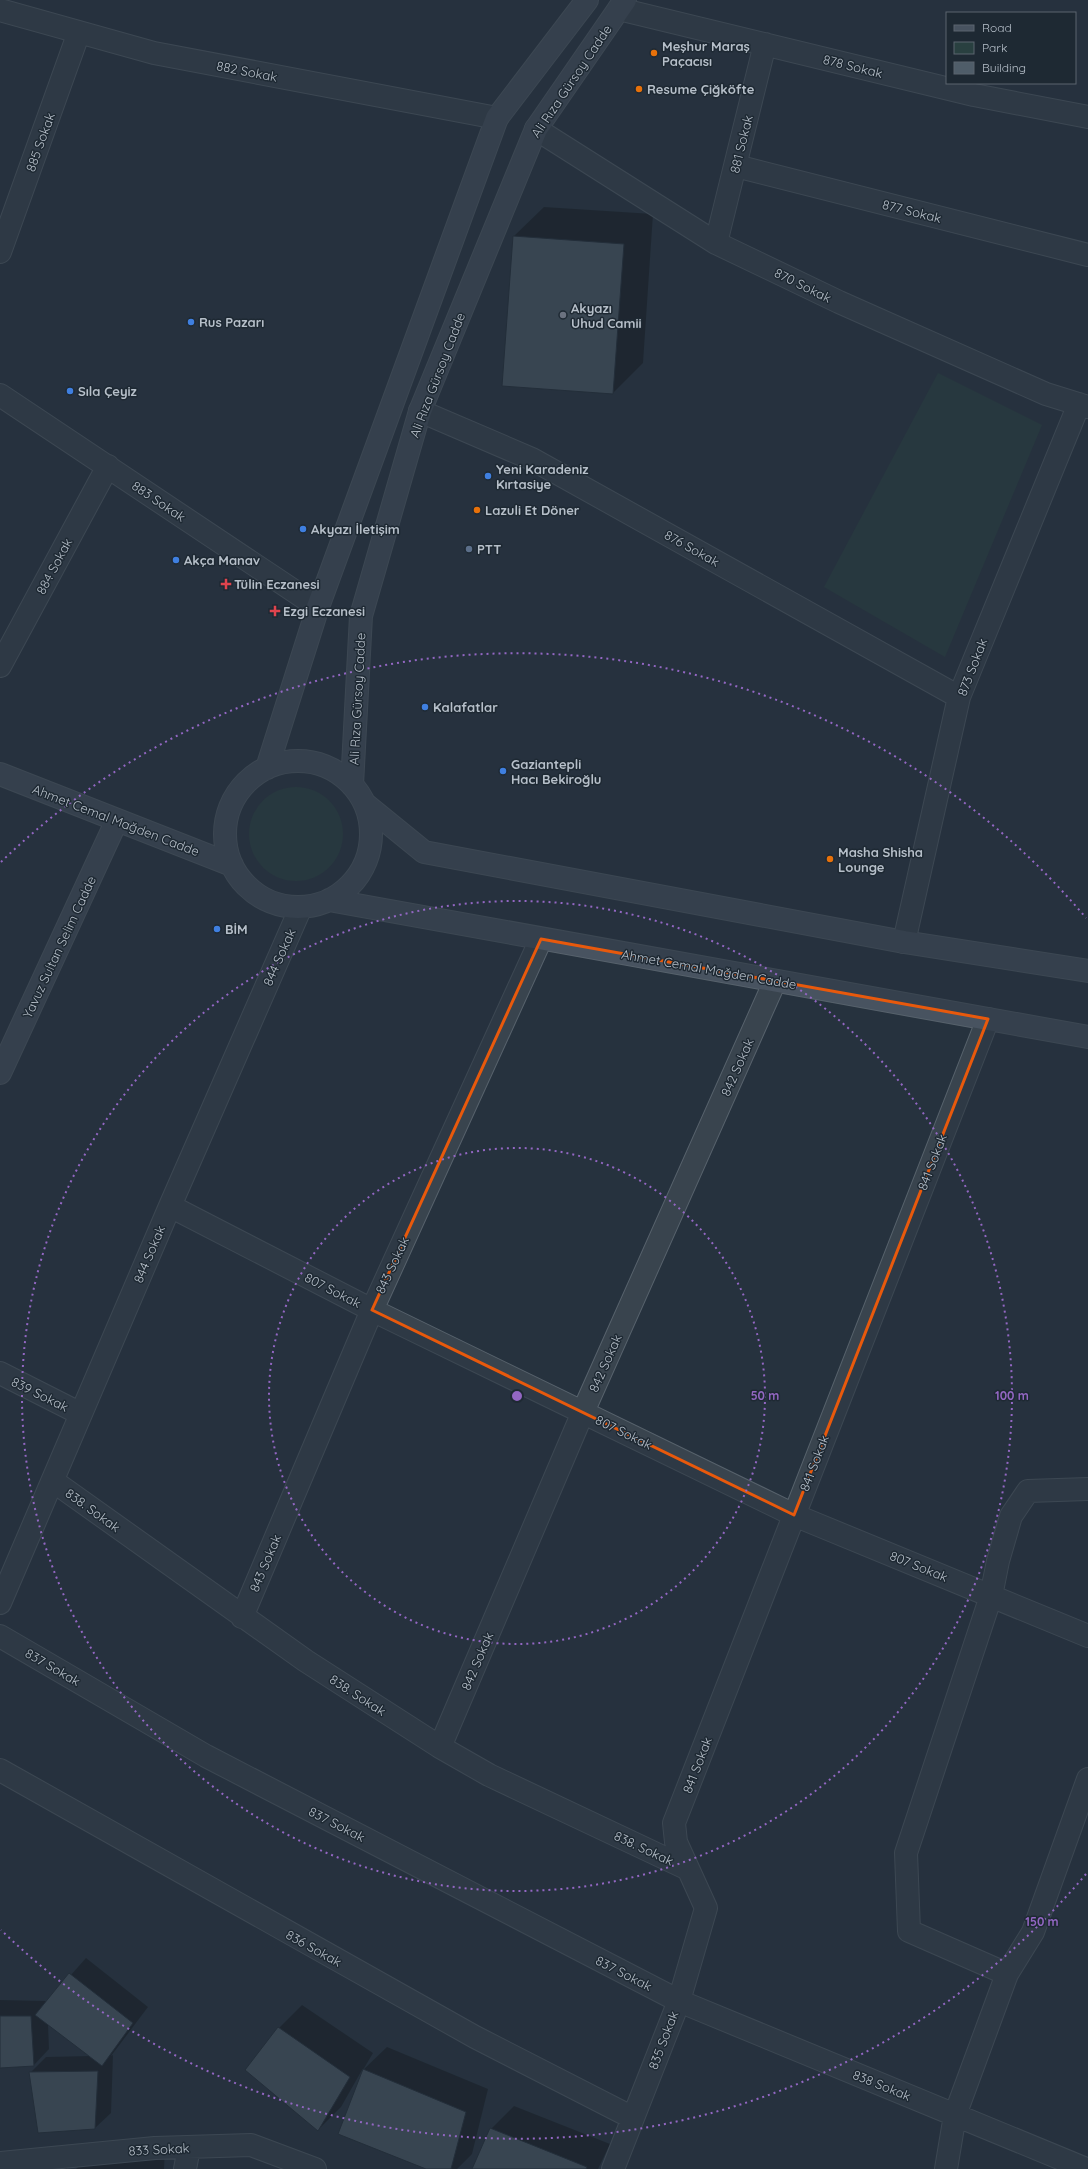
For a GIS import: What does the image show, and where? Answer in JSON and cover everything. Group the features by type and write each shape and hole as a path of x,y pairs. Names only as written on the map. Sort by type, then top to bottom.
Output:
{"main road":[{"path":"267,768 318,607 497,118 587,0"},
{"name":"Ali Rıza Gürsoy Cadde","path":"352,785 361,616 420,411 536,129 622,4"},
{"path":"290,762 312,763 334,771 352,785 364,804 371,826 370,848 362,870 348,888 329,900 301,907 280,905 260,897 244,883 232,865 226,843 226,820 234,799 248,781 267,768 290,762"},
{"name":"Ahmet Cemal Mağden Cadde","path":"0,774 232,865"},
{"path":"364,804 424,852 904,942 1088,971"},
{"name":"Yavuz Sultan Selim Cadde","path":"0,1073 117,820"},
{"name":"Ahmet Cemal Mağden Cadde","path":"329,900 1088,1037"}],"street":[{"name":"878 Sokak","path":"622,4 765,44 974,95 1088,117"},
{"name":"882 Sokak","path":"0,10 154,53 497,118"},
{"name":"885 Sokak","path":"0,252 79,32"},
{"name":"881 Sokak","path":"716,243 765,44"},
{"name":"870 Sokak","path":"536,129 716,243 868,315 1046,394 1084,406"},
{"name":"877 Sokak","path":"736,166 1088,255"},
{"name":"883 Sokak","path":"0,395 318,607"},
{"name":"873 Sokak","path":"904,942 959,697 1084,406"},
{"name":"876 Sokak","path":"420,411 532,459 959,697"},
{"name":"884 Sokak","path":"0,666 108,466"},
{"name":"844 Sokak","path":"0,1603 170,1206 301,907"},
{"name":"843 Sokak","path":"242,1617 372,1310 541,939"},
{"name":"842 Sokak","path":"440,1748 583,1412 775,981"},
{"name":"841 Sokak","path":"706,1908 676,1842 674,1822 988,1019"},
{"name":"807 Sokak","path":"170,1206 372,1310 794,1515 1088,1636"},
{"name":"839 Sokak","path":"0,1373 81,1414"},
{"name":"838. Sokak","path":"53,1481 242,1617 306,1661 440,1748 488,1775 688,1869"},
{"path":"1007,1974 910,1931 906,1853 991,1596 998,1561 1011,1516 1028,1491 1088,1489"},
{"name":"837 Sokak","path":"0,1636 206,1756 679,2001"},
{"name":"836 Sokak","path":"0,1770 474,2037 633,2118"},
{"path":"946,2169 955,2115 1007,1974 1033,1932 1088,1779"},
{"name":"835 Sokak","path":"613,2169 679,2001 706,1908"},
{"name":"838 Sokak","path":"679,2001 1086,2169"},
{"name":"833 Sokak","path":"0,2163 154,2148 187,2159 251,2145 315,2169"}],"highlighted area":[{"path":"541,939 988,1019 794,1515 372,1310"}],"green space":[{"path":"938,373 1042,425 945,657 824,587"},
{"path":"296,787 314,791 329,801 339,816 343,834 339,852 329,867 314,877 296,881 278,877 263,867 253,852 249,834 253,816 263,801 278,791"}],"building":[{"name":"Akyazı Uhud Camii","path":"513,236 624,244 613,394 502,386"},
{"path":"69,1973 133,2023 102,2066 35,2015"},
{"path":"0,2016 31,2016 34,2066 0,2068"},
{"path":"278,2027 350,2077 318,2131 245,2070"},
{"path":"363,2069 466,2112 451,2169 426,2169 338,2134"},
{"path":"98,2071 95,2129 38,2133 29,2072"},
{"path":"490,2128 587,2167 586,2169 472,2169"}],"place":[{"name":"Meşhur Maraş Paçacısı","path":"654,53"},
{"name":"Resume Çiğköfte","path":"639,89"},
{"name":"Akyazı Uhud Camii","path":"563,315"},
{"name":"Rus Pazarı","path":"191,322"},
{"name":"Sıla Çeyiz","path":"70,391"},
{"name":"Yeni Karadeniz Kırtasiye","path":"488,476"},
{"name":"Lazuli Et Döner","path":"477,510"},
{"name":"Akyazı İletişim","path":"303,529"},
{"name":"PTT","path":"469,549"},
{"name":"Akça Manav","path":"176,560"},
{"name":"Tülin Eczanesi","path":"226,584"},
{"name":"Ezgi Eczanesi","path":"275,611"},
{"name":"Kalafatlar","path":"425,707"},
{"name":"Gaziantepli Hacı Bekiroğlu","path":"503,771"},
{"name":"Masha Shisha Lounge","path":"830,859"},
{"name":"BİM","path":"217,929"}]}
